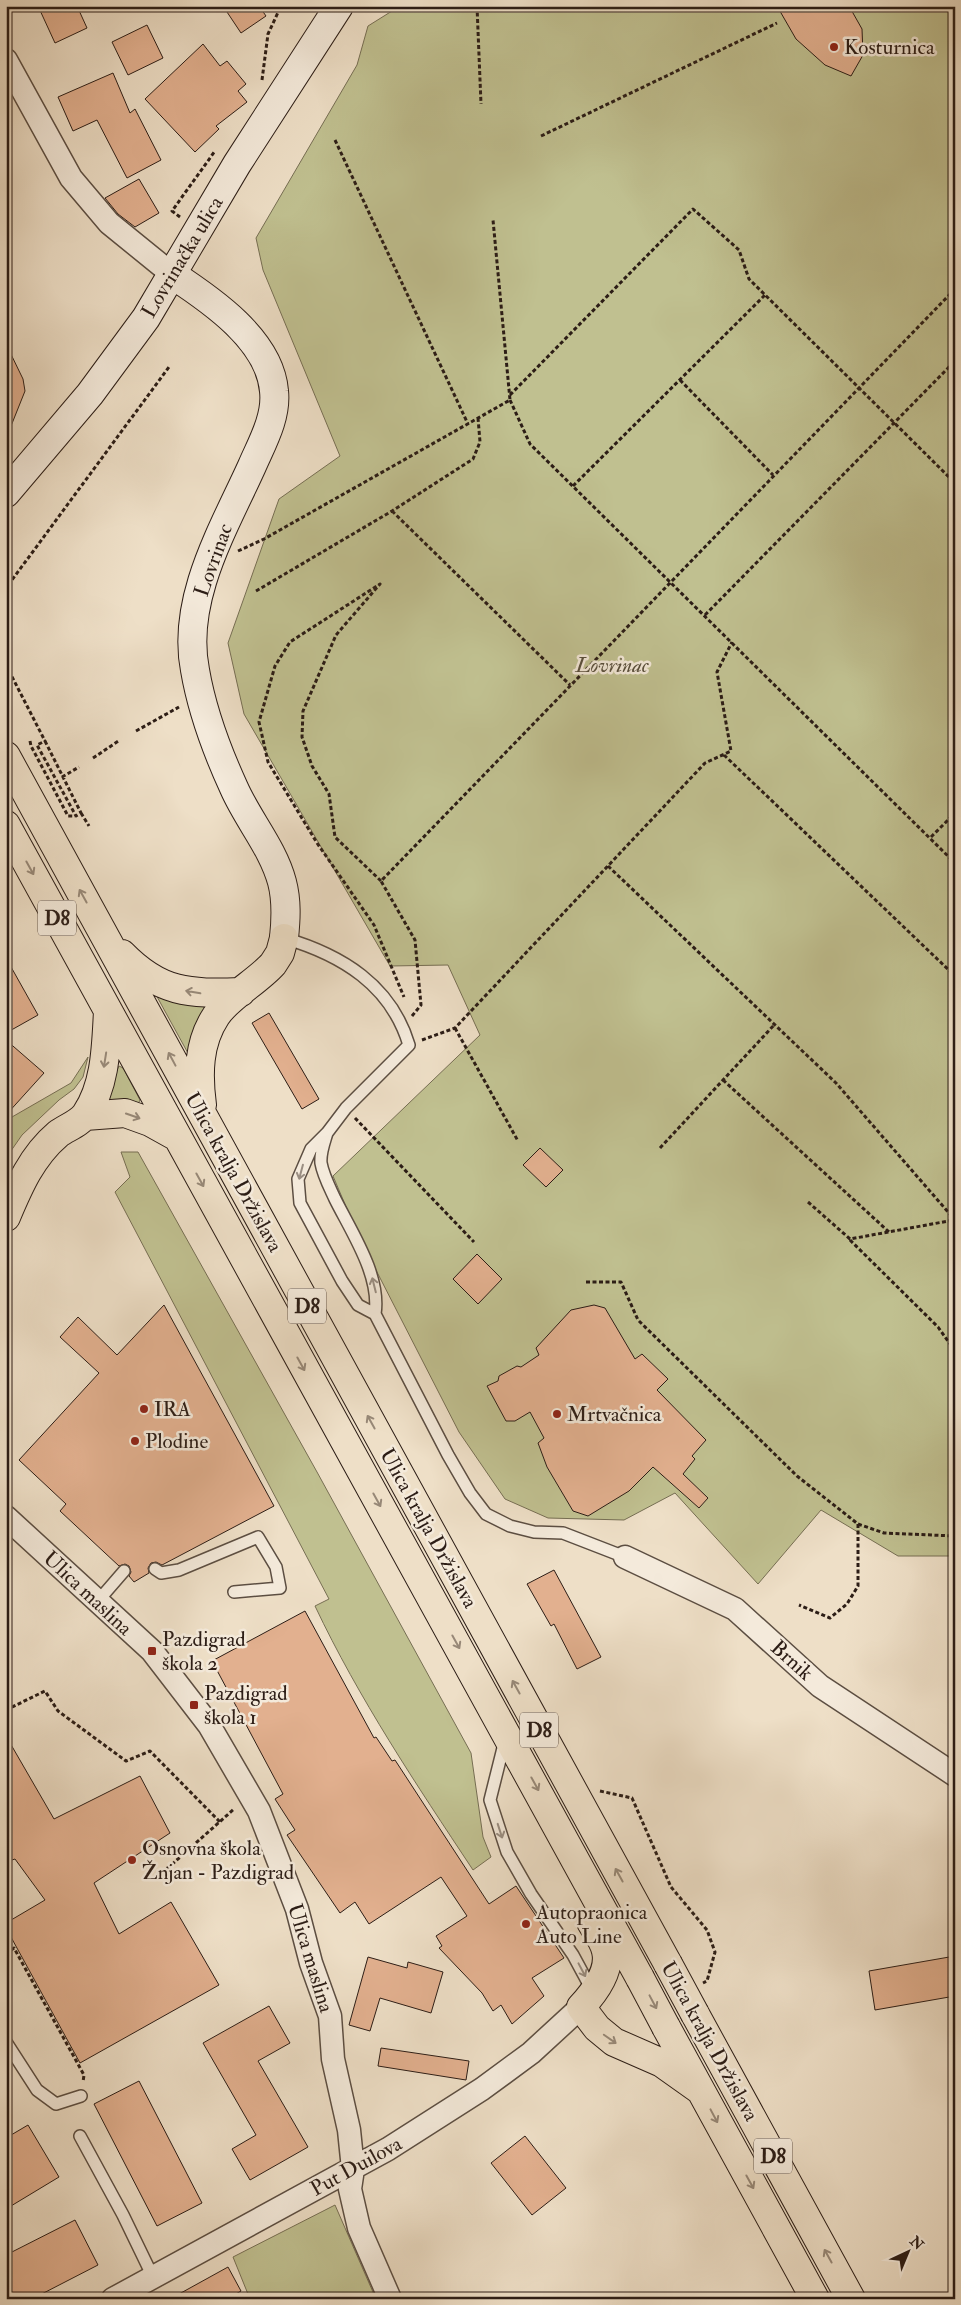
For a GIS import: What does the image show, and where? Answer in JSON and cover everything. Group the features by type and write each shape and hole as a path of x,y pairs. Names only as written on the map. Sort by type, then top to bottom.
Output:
{"highway":[{"name":"Ulica kralja Držislava","path":"6,756 851,2299"},
{"name":"Ulica kralja Držislava","path":"6,825 560,1830 815,2299"},
{"path":"107,938 140,973 169,987 201,993 241,992"},
{"path":"204,1117 198,1078 203,1044 216,1015 273,964 280,953 284,938"},
{"path":"85,1116 101,1081 106,1056 108,1011"},
{"path":"6,1217 26,1174 43,1149 58,1134 85,1116 126,1113 150,1122 177,1137"},
{"path":"560,1830 556,1858 606,1950 604,1968 587,2000 607,2038 676,2071 700,2090"}],"street":[{"name":"Lovrinačka ulica","path":"6,493 90,394 146,318 237,164 339,6"},
{"path":"6,60 71,178 109,223 173,275"},
{"name":"Lovrinac","path":"173,275 215,303 241,326 266,364 275,391 269,428 221,534 198,594 193,632 194,669 214,743 234,789 263,841 282,881 286,907 284,938"},
{"name":"Ulica maslina","path":"6,1517 152,1652 184,1690 209,1725 259,1811 297,1909 312,1963 330,2016 333,2059 349,2130 353,2169 350,2189 359,2228 390,2299"},
{"name":"Brnik","path":"625,1557 735,1609 820,1686 953,1769"},
{"name":"Put Duilova","path":"114,2299 388,2149 482,2089 531,2053 587,2000"}],"lane":[{"path":"284,938 319,949 360,974 386,1002 403,1025 409,1045 346,1108 327,1133 311,1149 298,1179 300,1203 342,1281 358,1305 375,1314 448,1455 470,1494 486,1514 510,1526 534,1532 563,1533 625,1557"},
{"path":"327,1133 322,1147 321,1163 328,1185 374,1280 378,1300 375,1314"},
{"path":"155,1569 161,1573 179,1570 258,1537 276,1567 280,1588 234,1592"},
{"path":"98,1602 124,1571"},
{"path":"506,1733 490,1800 507,1852 531,1894 574,1955 587,2000"},
{"path":"6,2042 37,2090 56,2104 81,2096"},
{"path":"80,2136 123,2215 153,2276"}],"path":[{"path":"261,88 268,34 281,6"},
{"path":"477,6 481,104"},
{"path":"541,136 777,23"},
{"path":"335,140 468,424"},
{"path":"187,221 172,211 217,149"},
{"path":"510,395 693,209 739,250 749,279 893,424 955,483"},
{"path":"493,220 510,400 530,444 955,862"},
{"path":"381,881 857,388 955,290"},
{"path":"573,486 765,295"},
{"path":"705,615 955,362"},
{"path":"6,591 9,584 170,367"},
{"path":"680,380 774,474"},
{"path":"235,552 264,539 510,400"},
{"path":"256,591 392,511 473,460 480,442 478,418"},
{"path":"392,511 570,685"},
{"path":"403,1025 421,1006 415,940 381,881 335,837 330,794 312,766 302,737 302,712 336,635 380,584 290,642 275,666 259,722 268,762 317,843 374,925 407,1003"},
{"path":"409,1045 455,1028 705,763 731,751 717,672 732,642"},
{"path":"6,665 89,826"},
{"path":"136,731 183,705"},
{"path":"93,758 120,740"},
{"path":"30,741 68,816 76,816 81,813"},
{"path":"45,741 37,745 76,816"},
{"path":"724,755 955,976"},
{"path":"62,776 78,767"},
{"path":"52,783 57,780"},
{"path":"931,837 955,813"},
{"path":"608,866 836,1082 955,1220 850,1239"},
{"path":"6,880 8,884 6,891"},
{"path":"660,1148 775,1024"},
{"path":"455,1028 518,1142"},
{"path":"723,1080 889,1232"},
{"path":"346,1108 474,1242"},
{"path":"808,1202 850,1239 938,1327 950,1344"},
{"path":"586,1282 621,1282 638,1320 784,1463 858,1524 884,1533 955,1536"},
{"path":"799,1605 830,1618 847,1604 858,1586 858,1524"},
{"path":"6,1710 45,1691 58,1711 126,1761 150,1751 220,1822"},
{"path":"598,1790 632,1798 671,1887 707,1930 715,1952 706,1981"},
{"path":"156,1876 169,1868 238,1805"},
{"path":"6,1954 14,1948 84,2075 81,2096"}],"green space":[{"name":"Lovrinac","path":"400,6 955,6 955,1556 898,1556 821,1510 758,1584 675,1493 624,1520 548,1518 505,1499 459,1432 358,1235 333,1176 480,1035 448,965 390,966 244,714 228,643 279,499 340,456 263,270 256,238 357,65 368,26"},
{"path":"155,993 180,1003 209,1007 189,1055"},
{"path":"88,1057 83,1077 74,1089 59,1100 22,1135 6,1158 6,1128 12,1117 71,1083"},
{"path":"119,1066 123,1068 140,1100 138,1104 108,1103 105,1095"},
{"path":"121,1152 138,1152 471,1753 483,1837 491,1857 473,1870 369,1708 332,1641 315,1606 329,1599 115,1192 130,1177"},
{"path":"335,2205 376,2299 250,2299 233,2257"}],"building":[{"path":"38,6 77,6 87,28 55,43"},
{"path":"223,6 259,6 266,16 241,33"},
{"name":"Kosturnica","path":"777,6 849,6 862,29 863,55 851,76 825,65 796,39"},
{"path":"147,25 163,58 128,75 112,42"},
{"path":"203,44 220,66 227,61 246,84 238,91 247,102 216,126 219,129 195,152 145,99"},
{"path":"113,73 130,113 135,109 161,160 127,178 97,120 73,131 58,97"},
{"path":"139,179 159,213 135,227 118,214 105,198"},
{"path":"6,344 23,379 25,391 7,436"},
{"path":"6,958 38,1015 6,1033"},
{"path":"269,1013 319,1099 302,1109 252,1023"},
{"path":"6,1040 44,1073 6,1115"},
{"path":"540,1148 563,1170 546,1187 523,1165"},
{"path":"477,1254 502,1279 478,1304 453,1279"},
{"name":"Plodine","path":"164,1305 274,1506 162,1565 156,1562 151,1563 148,1568 149,1573 134,1582 129,1576 131,1572 129,1566 125,1564 119,1566 60,1511 66,1504 19,1460 99,1373 60,1337 78,1317 117,1355"},
{"path":"594,1305 605,1308 635,1359 642,1354 668,1379 657,1390 706,1440 692,1456 695,1459 683,1474 708,1498 699,1508 653,1467 629,1491 588,1516 573,1511 547,1467 538,1443 544,1438 530,1412 515,1421 506,1421 487,1386 498,1381 499,1376 517,1366 521,1367 539,1355 536,1348 571,1310"},
{"path":"554,1570 601,1657 577,1669 554,1624 551,1626 527,1584"},
{"path":"305,1611 374,1738 376,1737 392,1761 395,1760 489,1904 516,1886 564,1958 532,1978 544,1996 512,2024 501,2005 493,2011 482,1993 439,1948 442,1946 436,1936 467,1916 441,1877 369,1924 355,1902 340,1913 287,1835 295,1830 275,1799 283,1794 212,1661"},
{"path":"6,1736 54,1819 140,1776 170,1833 94,1883 119,1934 171,1902 219,1985 80,2063 6,1928 6,1923 45,1900 15,1859 6,1862"},
{"path":"955,1956 955,1996 875,2010 869,1971"},
{"path":"368,1957 407,1968 408,1962 443,1972 431,2013 380,1998 370,2031 349,2025"},
{"path":"269,2006 290,2043 258,2061 308,2147 250,2180 232,2149 256,2135 203,2043"},
{"path":"381,2048 469,2061 466,2080 378,2066"},
{"path":"139,2081 202,2203 157,2226 94,2104"},
{"path":"28,2125 59,2177 6,2209 6,2138"},
{"path":"525,2136 566,2188 532,2215 491,2163"},
{"path":"75,2220 98,2265 32,2299 6,2299 6,2255"},
{"path":"228,2267 241,2291 227,2299 170,2299"}],"place":[{"name":"Kosturnica","path":"834,47"},
{"name":"IRA","path":"144,1409"},
{"name":"Mrtvačnica","path":"557,1414"},
{"name":"Plodine","path":"135,1441"},
{"name":"Pazdigrad škola 2","path":"152,1651"},
{"name":"Pazdigrad škola 1","path":"194,1705"},
{"name":"Osnovna škola Žnjan - Pazdigrad","path":"132,1860"},
{"name":"Autopraonica Auto Line","path":"526,1924"}]}
